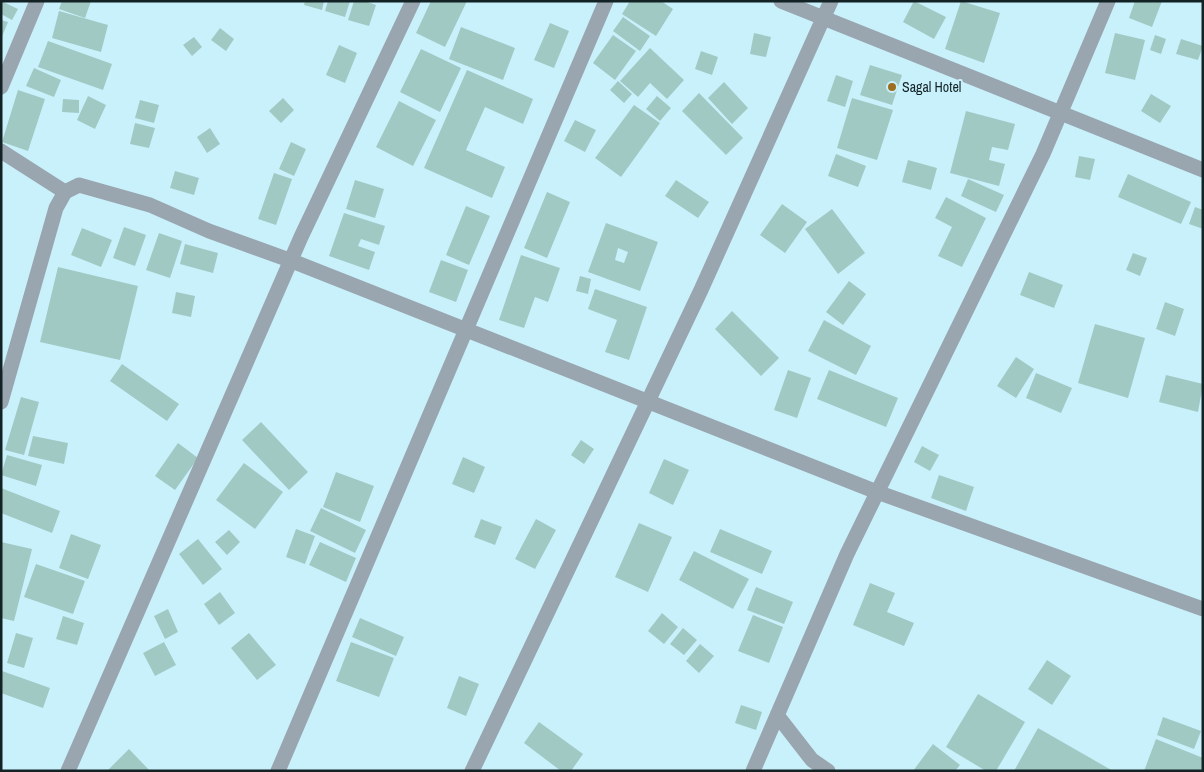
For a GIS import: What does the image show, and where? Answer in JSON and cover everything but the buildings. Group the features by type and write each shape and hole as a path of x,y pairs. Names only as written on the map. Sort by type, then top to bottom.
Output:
{"street":[{"path":"1,87 37,1"},
{"path":"68,771 301,237 414,1"},
{"path":"278,771 606,1"},
{"path":"782,1 1203,170"},
{"path":"472,771 701,290 831,1"},
{"path":"753,771 847,554 1044,154 1108,1"},
{"path":"1,151 65,192"},
{"path":"1,402 56,208 65,192 79,185 150,205 209,231 292,261 877,492 1203,609"},
{"path":"777,715 812,760 828,771"}],"place":[{"name":"Sagal Hotel","path":"892,87"}]}
